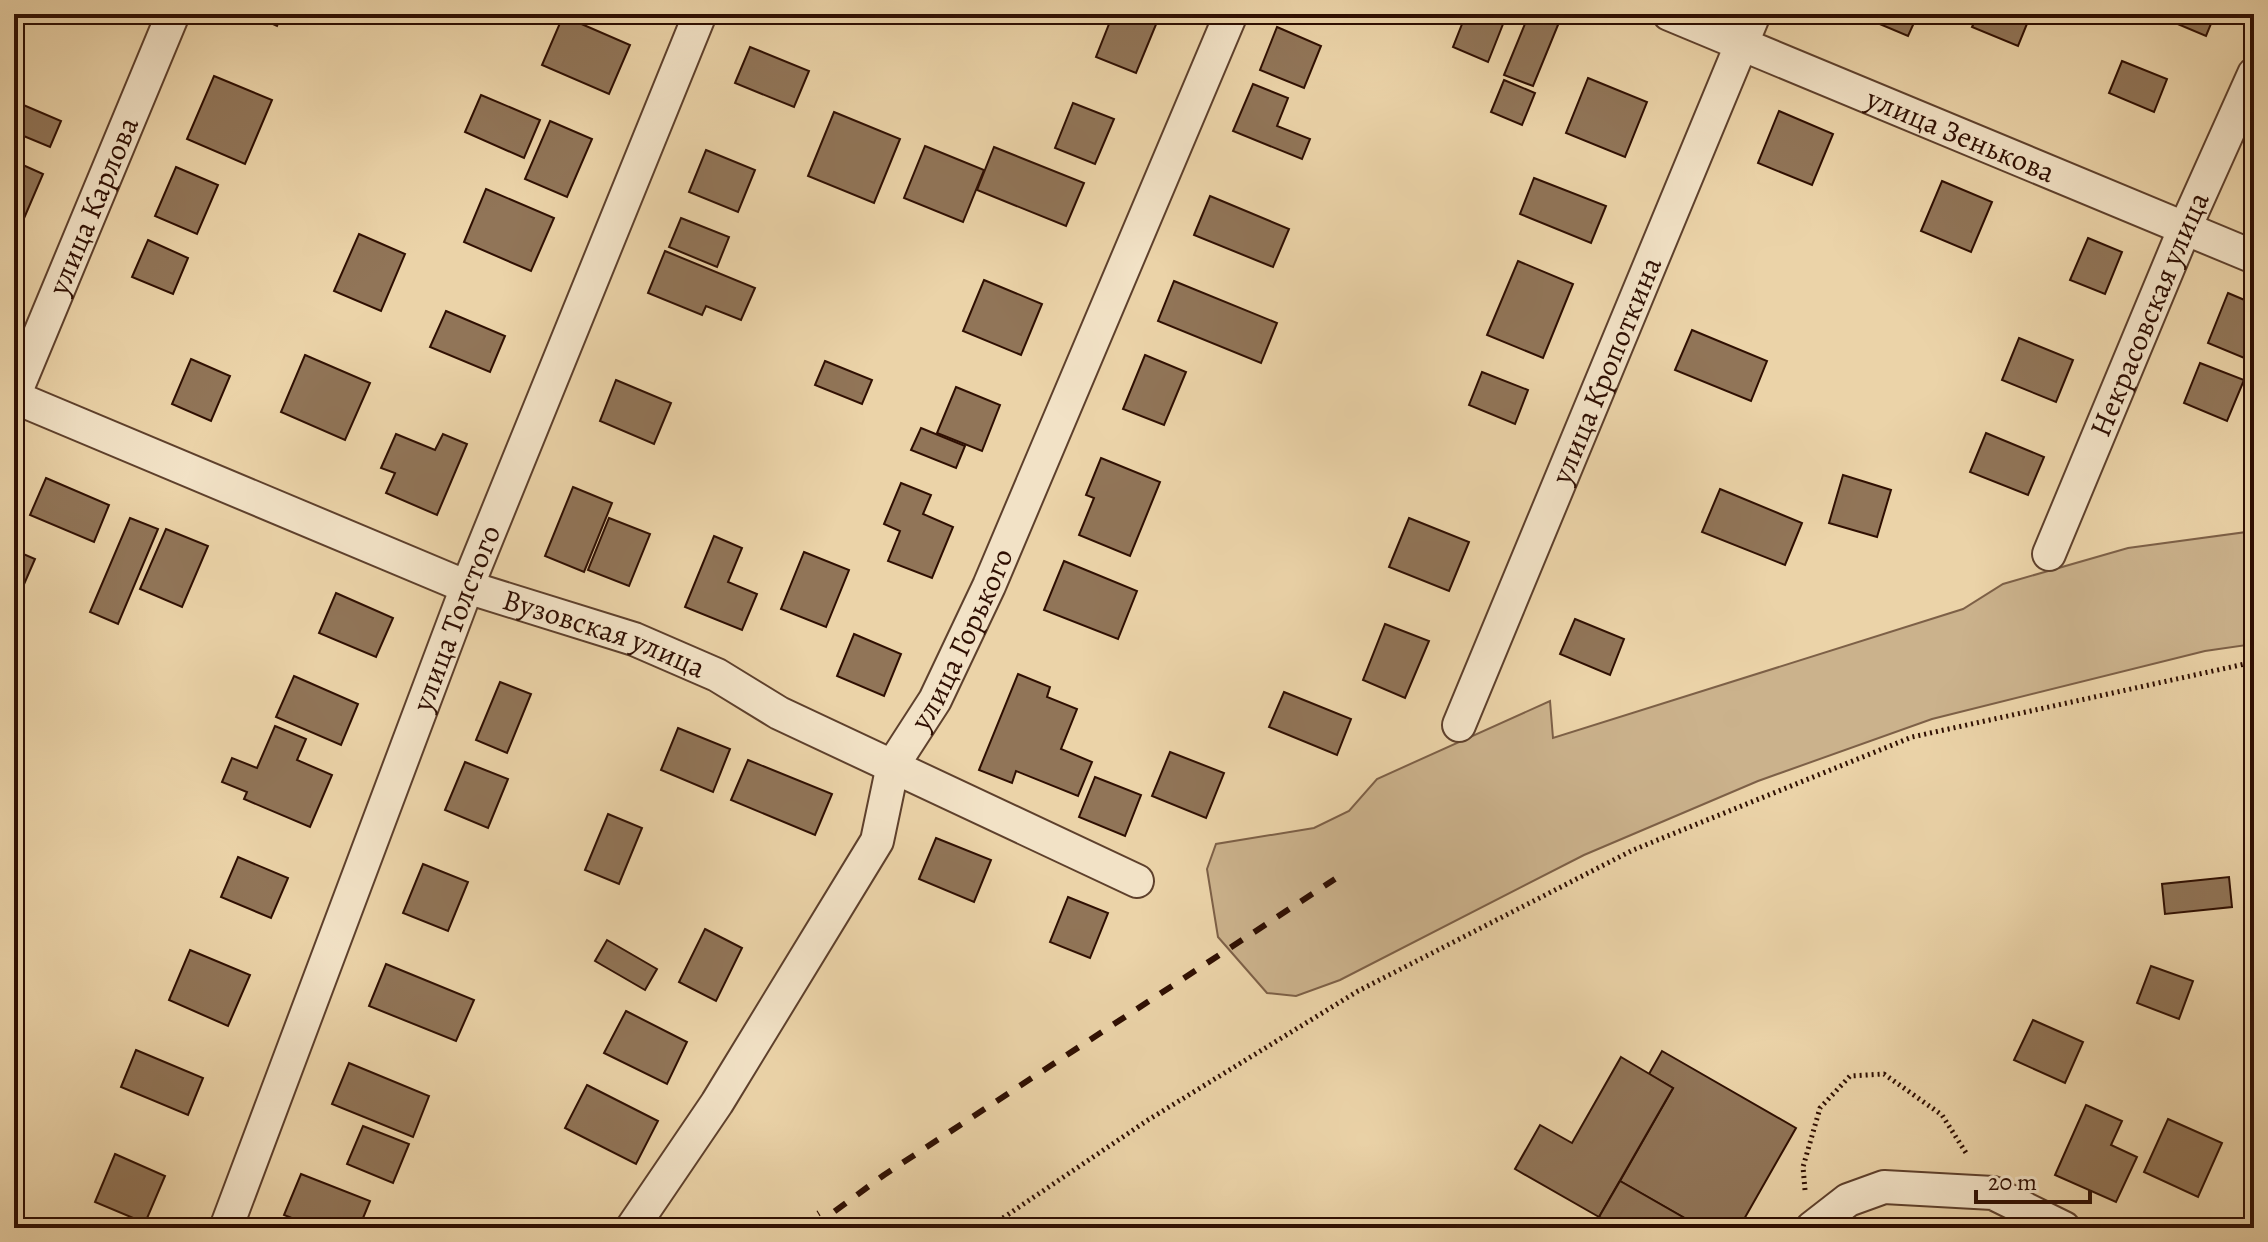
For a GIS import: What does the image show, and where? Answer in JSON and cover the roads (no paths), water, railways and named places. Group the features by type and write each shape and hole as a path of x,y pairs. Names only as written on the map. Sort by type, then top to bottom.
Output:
{"street":[{"name":"улица Карлова","path":"14,396 173,14"},
{"name":"улица Толстого","path":"226,1228 467,587 700,14"},
{"name":"улица Горького","path":"632,1228 717,1103 877,841 893,765 935,700 989,586 1231,14"},
{"name":"улица Зенькова","path":"1669,14 2254,257"},
{"name":"улица Кропоткина","path":"1459,725 1754,14"},
{"name":"Некрасовская улица","path":"2049,554 2184,230 2254,74"},
{"name":"Вузовская улица","path":"14,396 467,587 634,639 717,675 779,713 1137,881"},
{"path":"1809,1213 1884,1187 1993,1193 2064,1228"}],"railway":[{"path":"812,1228 884,1175 1335,879"},
{"path":"794,1228 819,1213"}]}
